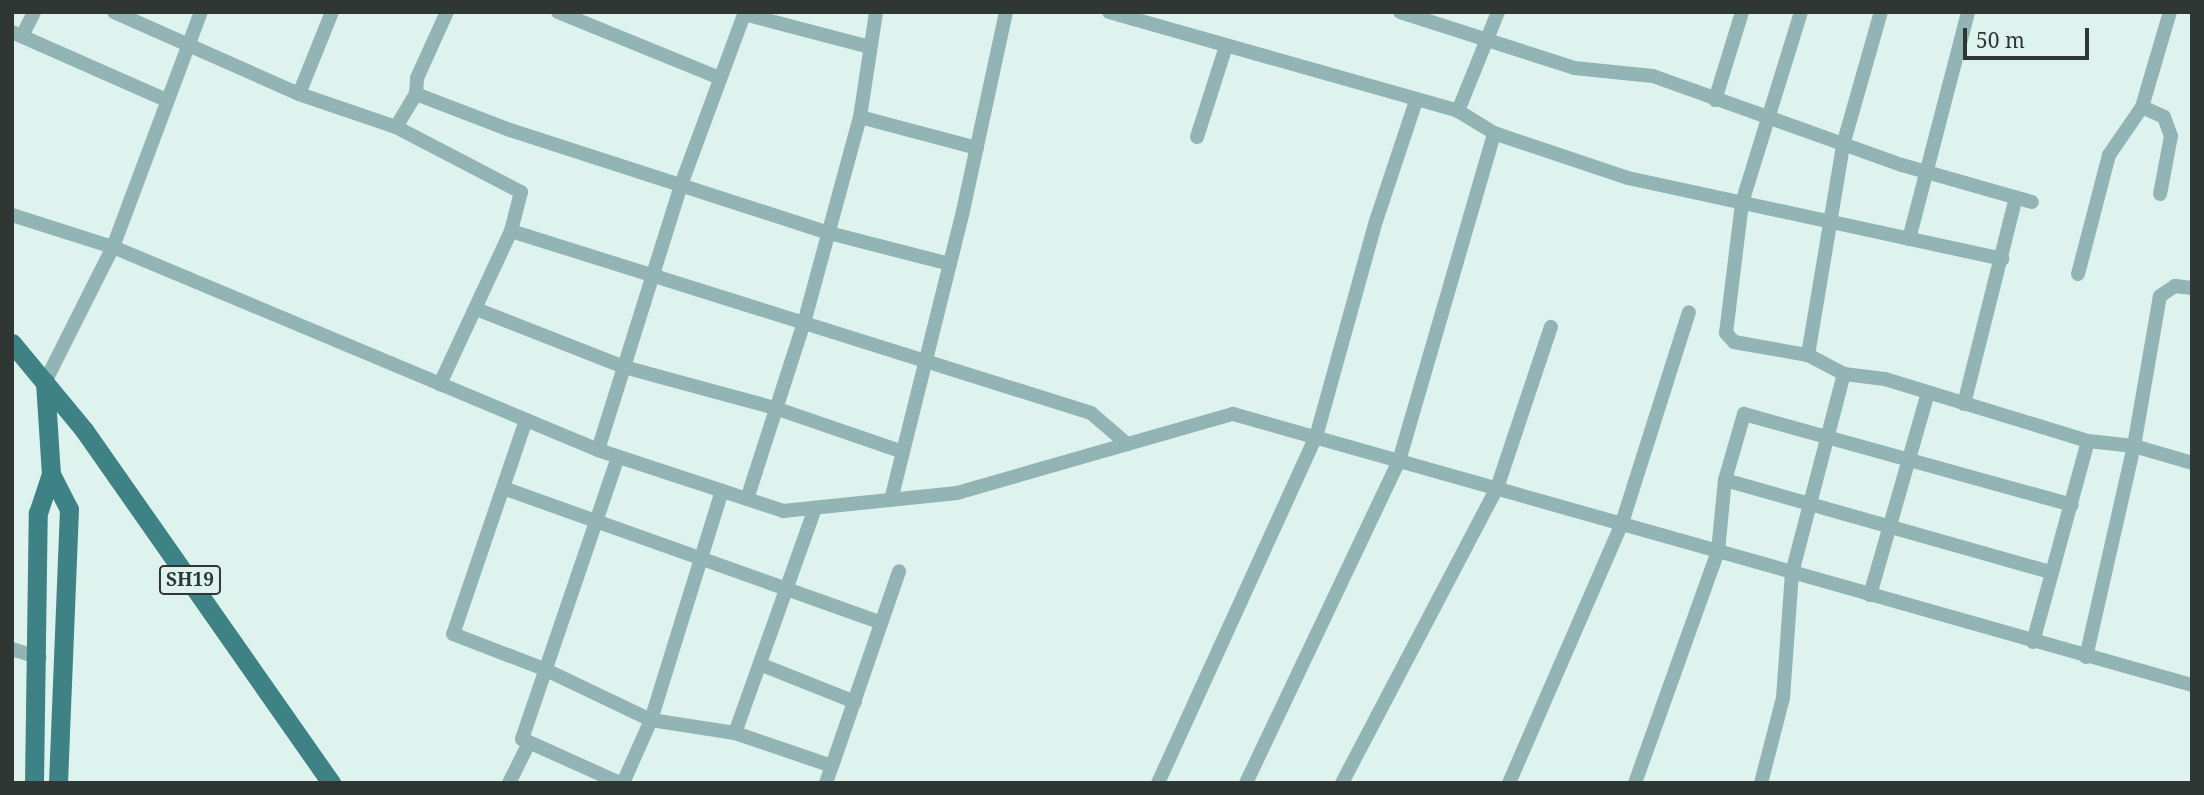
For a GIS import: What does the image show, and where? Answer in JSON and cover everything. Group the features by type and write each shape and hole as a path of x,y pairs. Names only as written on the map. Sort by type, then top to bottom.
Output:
{"main road":[{"name":"SH19","path":"12,343 85,430 331,783"},
{"path":"34,783 40,658 38,513 51,474 45,382"},
{"path":"51,474 69,509 58,783"}],"street":[{"path":"34,12 17,34 164,99"},
{"path":"114,12 299,94 396,127 516,186 521,191 511,231 440,384"},
{"path":"45,382 113,247 164,99 201,12"},
{"path":"299,94 332,12"},
{"path":"396,127 416,94 417,78 447,12"},
{"path":"558,12 720,78"},
{"path":"747,499 804,323 860,117 876,12"},
{"path":"891,500 950,264 1006,12"},
{"path":"1110,12 1225,49 1416,102 1458,111 1494,133 1628,178 2002,259"},
{"path":"1400,12 1574,68 1653,76 1843,145 1928,173 2032,202"},
{"path":"1458,111 1497,12"},
{"path":"1716,100 1742,12"},
{"path":"1801,12 1741,203 1726,333 1734,342 1808,355 1844,374 1885,379 1927,396 1964,404 2088,442 2134,446 2192,463"},
{"path":"1808,355 1843,145 1881,12"},
{"path":"1909,239 1968,12"},
{"path":"2078,274 2109,155 2142,107 2170,12"},
{"path":"598,450 681,185 744,13 870,47"},
{"path":"1197,137 1225,49"},
{"path":"416,94 829,233 950,264"},
{"path":"1158,783 1316,437 1376,221 1416,102"},
{"path":"2142,107 2164,117 2171,136 2160,194"},
{"path":"860,117 977,148"},
{"path":"1246,783 1399,461 1494,133"},
{"path":"1964,404 2016,197"},
{"path":"12,215 113,247 598,450 783,511 957,493 1233,414 2192,685"},
{"path":"511,231 651,279 926,359 1091,413 1127,444"},
{"path":"2086,657 2134,446 2160,296 2175,286 2192,288"},
{"path":"476,309 624,367 775,408 903,452"},
{"path":"1510,783 1622,523 1689,312"},
{"path":"1342,783 1497,488 1551,327"},
{"path":"1760,783 1783,698 1792,573 1844,374"},
{"path":"1870,595 1927,396"},
{"path":"1635,783 1718,551 1725,480 1744,414 1828,434 2072,505"},
{"path":"526,420 453,634 544,669 651,720 735,733 832,766"},
{"path":"2033,642 2088,442"},
{"path":"618,457 522,739 528,744 621,783 651,720 722,491"},
{"path":"1725,480 2051,572"},
{"path":"503,488 700,562 879,622"},
{"path":"735,733 789,591 815,508"},
{"path":"827,783 879,622 899,571"},
{"path":"12,649 40,658"},
{"path":"761,665 855,702"},
{"path":"509,783 528,744"}]}
